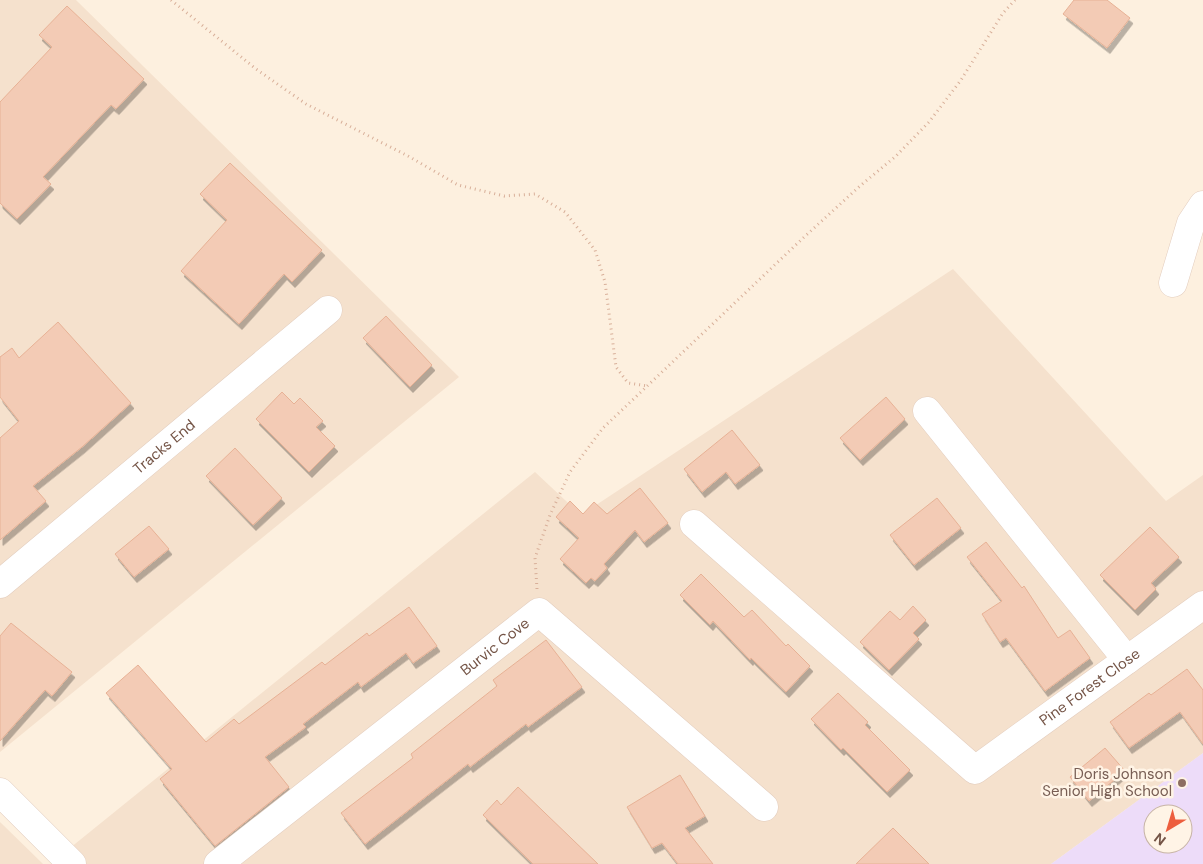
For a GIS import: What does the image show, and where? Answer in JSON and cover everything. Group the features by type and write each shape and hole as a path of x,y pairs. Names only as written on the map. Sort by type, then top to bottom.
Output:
{"street":[{"path":"1173,282 1191,223 1203,205"},
{"name":"Tracks End","path":"0,584 328,310"},
{"path":"927,411 1127,660"},
{"name":"Pine Forest Close","path":"694,524 976,770 1203,605"},
{"name":"Burvic Cove","path":"218,864 538,612 764,806"},
{"path":"0,792 72,864"}],"path":[{"path":"172,0 256,69 306,104 408,156 458,185 504,196 535,194 565,212 595,250 606,282 616,367 628,383 648,386"},
{"path":"538,612 535,558 550,515 570,472 603,428 800,240 896,156 929,122 955,87 1003,13 1015,0"}],"shaded area":[{"path":"0,0 76,0 459,377 0,752"},
{"path":"953,269 1166,501 1203,475 1203,753 1051,864 86,864 70,848 535,472 581,515"},
{"name":"Doris Johnson Senior High School","path":"1203,753 1203,864 1051,864"},
{"path":"0,822 43,864 0,864"}],"building":[{"path":"1074,0 1107,0 1130,18 1107,48 1063,14"},
{"path":"67,6 144,79 116,109 111,105 43,177 51,184 17,219 0,203 0,102 52,47 39,35"},
{"path":"230,163 322,250 292,282 284,274 239,324 181,271 227,220 200,194"},
{"path":"386,316 432,365 410,387 363,338"},
{"path":"58,322 131,403 82,447 33,486 46,501 0,540 0,438 19,421 0,397 0,357 12,348 19,358"},
{"path":"282,392 294,404 300,398 323,421 316,427 335,446 309,472 256,419"},
{"path":"886,397 905,419 860,460 840,438"},
{"path":"732,430 760,465 735,484 726,472 702,492 684,469"},
{"path":"235,448 282,498 253,525 206,476"},
{"path":"640,488 668,523 644,542 635,530 604,564 607,568 595,581 591,578 586,583 560,559 579,538 556,517 570,501 583,514 594,502 607,514"},
{"path":"937,498 961,528 914,565 890,535"},
{"path":"149,526 169,549 134,577 115,554"},
{"path":"1150,527 1179,557 1151,583 1156,589 1135,610 1100,575"},
{"path":"986,542 1022,588 1024,586 1058,638 1070,630 1090,658 1045,691 1006,638 1000,642 982,614 1002,601 967,557"},
{"path":"701,574 744,617 752,610 786,646 788,644 810,666 786,692 751,658 750,660 713,621 710,625 680,595"},
{"path":"913,606 926,620 913,633 919,639 889,670 860,642 890,611 900,620"},
{"path":"409,607 437,646 413,663 406,653 361,687 358,682 303,724 306,727 265,757 289,787 215,846 160,779 172,769 106,693 138,665 206,742 234,719 239,724 322,662 325,665 367,633 369,636"},
{"path":"11,623 72,672 52,696 45,690 0,741 0,636"},
{"path":"546,640 582,687 528,727 526,724 470,767 468,764 365,844 341,813 413,758 411,754 497,686 493,680"},
{"path":"1187,669 1203,690 1203,744 1180,712 1129,748 1110,722 1149,693 1151,695"},
{"path":"838,693 868,722 865,725 910,770 887,792 843,748 841,750 811,719"},
{"path":"1105,748 1125,771 1089,801 1070,777"},
{"path":"680,775 705,816 685,828 713,864 678,864 662,843 652,848 627,807"},
{"path":"518,787 598,864 533,864 483,815 497,800 501,805"},
{"path":"893,828 929,864 856,864"}],"place":[{"name":"Doris Johnson Senior High School","path":"1182,783"}]}
